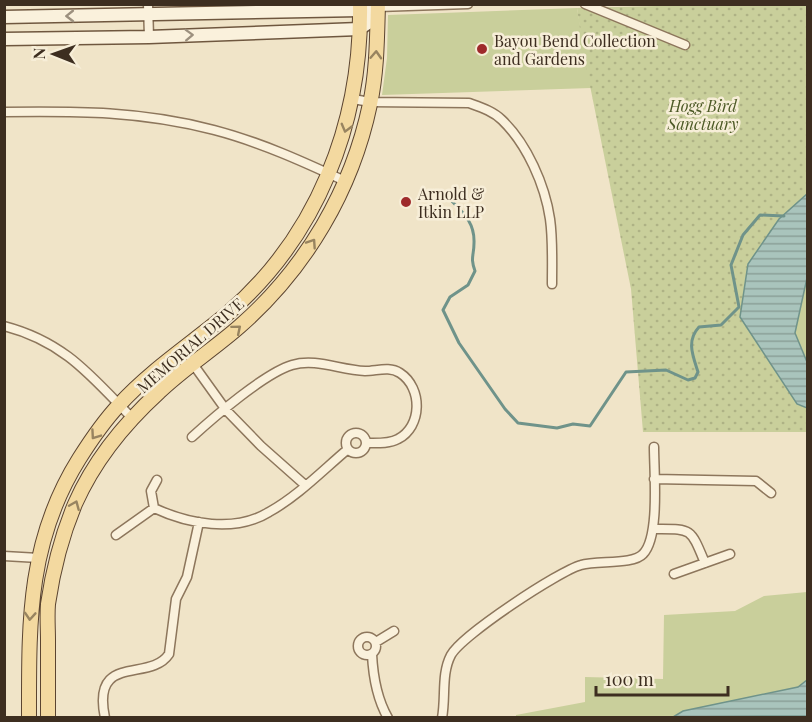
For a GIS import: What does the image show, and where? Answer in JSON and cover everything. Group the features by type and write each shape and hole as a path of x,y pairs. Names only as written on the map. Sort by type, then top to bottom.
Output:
{"main road":[{"path":"4,17 148,9 247,13 378,6"},
{"path":"4,39 148,37 359,28 368,23 378,6"},
{"name":"MEMORIAL DRIVE","path":"48,717 48,606 65,531 76,502 93,469 132,418 160,391 239,327 277,290 305,255 326,222 347,182 360,145 375,67 378,6"},
{"name":"MEMORIAL DRIVE","path":"29,717 29,627 32,592 39,558 59,497 78,461 119,405 147,378 250,293 295,238 330,174 342,140 353,99 360,7"},
{"path":"247,13 248,33"},
{"path":"277,290 276,277 294,255 295,238"},
{"path":"181,350 193,364"},
{"path":"78,461 93,469"},
{"path":"39,558 47,567 43,594 48,606"}],"street":[{"path":"378,6 468,4"},
{"path":"585,4 685,45"},
{"path":"148,9 148,37"},
{"path":"353,99 370,102 469,103 484,108 501,119 521,143 543,192 550,218 552,284"},
{"path":"4,112 91,111 177,121 216,130 265,146 347,182"},
{"path":"4,327 32,335 61,350 88,372 132,418"},
{"path":"193,364 226,410 261,446 305,485"},
{"path":"192,437 276,371 293,364 329,364 346,369 367,371 388,369 400,373 409,381 414,392 416,411 412,427 396,440 366,443"},
{"path":"353,433 362,434 366,443 364,449 359,452 348,449 346,440 353,433"},
{"path":"442,717 447,666 456,647 468,636 532,592 572,568 596,562 638,558 650,544 654,529 654,447"},
{"path":"154,508 199,522 241,523 269,513 348,449"},
{"path":"654,479 756,481 771,493"},
{"path":"154,508 151,490 157,480"},
{"path":"116,535 154,508"},
{"path":"105,717 105,690 107,683 113,677 127,670 157,665 169,654 176,599 187,577 199,522"},
{"path":"654,529 685,530 694,536 705,563"},
{"path":"674,574 730,554"},
{"path":"4,556 39,558"},
{"path":"376,642 394,631"},
{"path":"372,654 363,654 358,644 362,639 368,637 376,642"},
{"path":"376,642 376,650 372,654 373,672 388,717"}],"green space":[{"name":"Hogg Bird Sanctuary","path":"807,5 807,268 787,331 807,375 807,432 643,432 631,289 584,56 577,8"},
{"name":"Bayou Bend Collection and Gardens","path":"577,8 591,88 382,95 387,58 388,15"},
{"path":"807,278 807,362 795,333"},
{"path":"807,592 807,680 798,687 684,711 673,717 516,718 516,715 585,702 585,677 663,679 664,615 735,611 764,596"}],"water":[{"path":"807,194 807,278 795,333 807,362 807,408 797,404 740,317 748,264 779,219"},
{"path":"807,680 807,716 673,717 683,711 798,687"}],"waterway":[{"path":"447,196 470,222 474,235 472,259 475,271 468,285 450,297 443,310 459,343 505,409 518,423 557,428 573,424 590,426 626,372 666,370 688,380 695,378 698,372 692,343 695,332 699,327 721,325 739,307 731,265 743,235 760,215 784,216"}],"place":[{"name":"Bayou Bend Collection and Gardens","path":"482,49"},
{"name":"Arnold & Itkin LLP","path":"406,202"}]}
